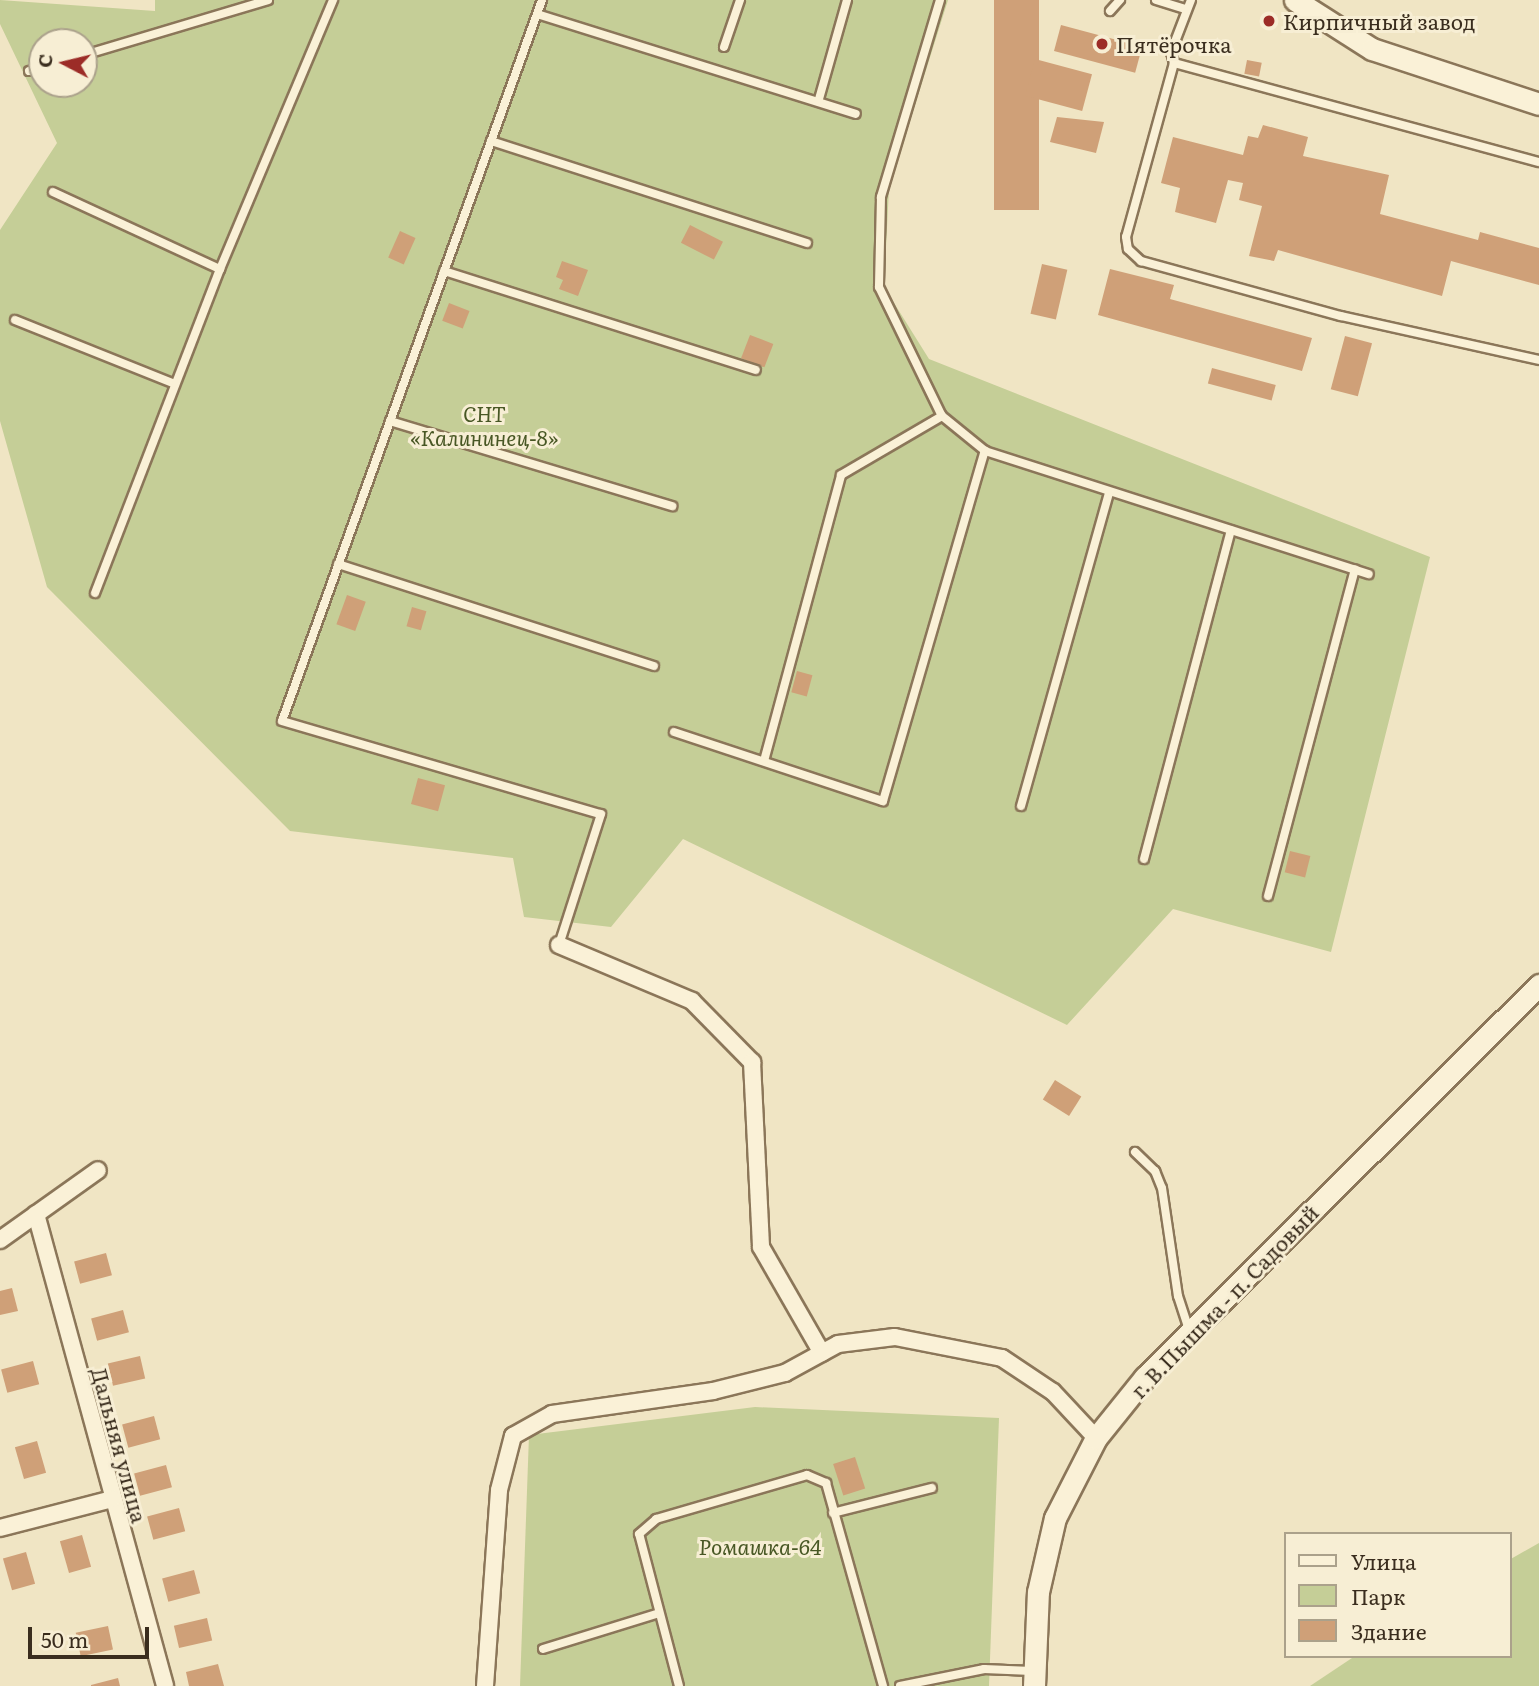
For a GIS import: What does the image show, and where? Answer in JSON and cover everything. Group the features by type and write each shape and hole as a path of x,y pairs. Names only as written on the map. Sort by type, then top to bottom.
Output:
{"main road":[{"path":"1295,0 1372,49 1539,104"},
{"name":"г. В.Пышма - п. Садовый","path":"1033,1679 1038,1592 1055,1518 1097,1438 1190,1332 1539,985"}],"street":[{"path":"559,945 692,1001 752,1062 761,1247 822,1353"},
{"path":"0,1240 98,1170"},
{"name":"Дальняя улица","path":"36,1214 165,1686"},
{"path":"485,1686 499,1490 513,1436 552,1414 713,1391 785,1373 838,1345 895,1337 1002,1358 1054,1391 1097,1438"},
{"path":"0,1528 112,1499"}],"lane":[{"path":"98,51 268,0"},
{"path":"95,593 220,269 332,0"},
{"path":"542,0 282,721 601,814 559,945"},
{"path":"724,47 740,0"},
{"path":"819,99 847,0"},
{"path":"940,0 881,197 879,287 942,416 985,451 1369,574"},
{"path":"1110,11 1120,0"},
{"path":"1156,0 1186,9"},
{"path":"1191,0 1171,52 1174,63 1126,237 1128,248 1141,261 1341,316 1539,360"},
{"path":"537,14 811,101 819,99 856,114"},
{"path":"1174,63 1539,162"},
{"path":"491,141 807,243"},
{"path":"52,192 220,269"},
{"path":"444,271 756,370"},
{"path":"15,320 176,384"},
{"path":"764,761 841,475 942,416"},
{"path":"390,421 672,506"},
{"path":"674,732 883,801 985,451"},
{"path":"1021,806 1109,492"},
{"path":"1144,859 1231,530"},
{"path":"338,564 654,666"},
{"path":"1268,896 1355,569"},
{"path":"1135,1152 1156,1171 1162,1188 1178,1296 1190,1332"},
{"path":"679,1686 639,1534 656,1519 807,1475 827,1483 833,1513 883,1686"},
{"path":"833,1513 932,1488"},
{"path":"543,1649 659,1613"},
{"path":"900,1686 984,1669 1033,1679"}],"green space":[{"name":"СНТ «Калининец-8»","path":"0,0 155,11 155,0 948,0 889,188 884,287 929,359 1430,557 1331,952 1173,909 1067,1025 683,839 611,927 524,917 513,858 290,831 47,587 0,421 0,230 57,143 35,98 98,98 98,28 28,28 28,82 0,24"},
{"name":"Ромашка-64","path":"755,1407 999,1418 989,1686 520,1686 529,1435"},
{"path":"1539,1543 1539,1686 1310,1686 1352,1658 1511,1658 1511,1559"}],"building":[{"path":"994,0 1039,0 1039,210 994,210"},
{"path":"1061,25 1142,47 1135,73 1054,51"},
{"path":"1035,59 1092,74 1082,111 1025,96"},
{"path":"1247,60 1262,63 1259,77 1244,74"},
{"path":"1057,117 1104,122 1096,153 1050,142"},
{"path":"1263,125 1308,137 1303,156 1389,175 1380,214 1478,240 1480,232 1539,248 1539,285 1451,261 1442,296 1278,250 1274,261 1249,256 1262,206 1239,200 1243,183 1228,180 1216,223 1175,212 1180,188 1161,183 1173,137 1243,155 1248,136 1258,138"},
{"path":"690,225 723,242 714,260 681,243"},
{"path":"400,231 416,238 404,264 388,257"},
{"path":"562,261 588,270 578,296 559,289 563,280 556,277"},
{"path":"1042,264 1067,270 1056,320 1031,314"},
{"path":"1110,269 1174,285 1170,299 1312,338 1302,371 1098,315"},
{"path":"449,303 470,311 463,329 442,321"},
{"path":"750,335 773,344 764,367 741,358"},
{"path":"1345,336 1372,343 1358,396 1331,389"},
{"path":"1212,368 1276,385 1272,401 1208,383"},
{"path":"347,595 366,602 355,631 336,624"},
{"path":"412,607 426,611 421,630 406,626"},
{"path":"797,671 812,675 807,696 791,692"},
{"path":"418,778 445,785 438,811 411,804"},
{"path":"1290,851 1310,856 1305,877 1285,872"},
{"path":"1055,1080 1081,1096 1069,1116 1043,1100"},
{"path":"106,1253 112,1275 80,1284 74,1262"},
{"path":"12,1288 18,1311 0,1315 0,1291"},
{"path":"123,1310 129,1332 97,1341 91,1319"},
{"path":"140,1356 145,1378 113,1386 108,1363"},
{"path":"33,1361 39,1384 7,1393 1,1370"},
{"path":"154,1416 160,1439 128,1448 122,1425"},
{"path":"37,1441 46,1473 24,1479 15,1447"},
{"path":"855,1457 865,1488 843,1495 833,1464"},
{"path":"166,1465 172,1487 140,1496 134,1474"},
{"path":"179,1508 185,1531 153,1540 147,1517"},
{"path":"82,1535 91,1567 69,1573 60,1541"},
{"path":"26,1552 35,1584 12,1590 3,1559"},
{"path":"194,1570 200,1593 168,1602 162,1579"},
{"path":"207,1618 212,1640 179,1648 174,1626"},
{"path":"108,1626 113,1649 81,1656 76,1633"},
{"path":"218,1664 224,1686 189,1686 186,1672"},
{"path":"118,1678 120,1686 91,1686 91,1685"}],"place":[{"name":"Кирпичный завод","path":"1269,21"},
{"name":"Пятёрочка","path":"1102,44"}]}
